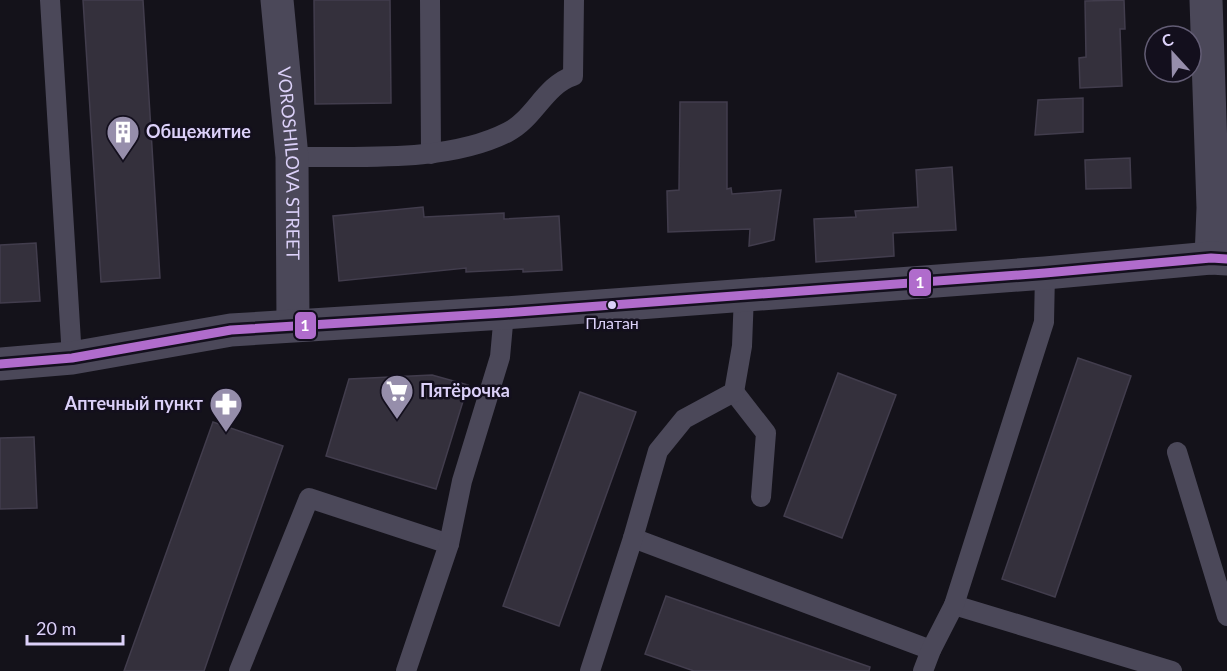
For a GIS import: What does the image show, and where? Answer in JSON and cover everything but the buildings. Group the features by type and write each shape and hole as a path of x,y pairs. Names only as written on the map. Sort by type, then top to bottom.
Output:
{"street":[{"name":"VOROSHILOVA STREET","path":"277,0 292,157 293,325"},
{"path":"0,364 72,358 231,330 504,313 1219,259 1213,208 1206,0"}],"lane":[{"path":"50,0 72,358"},
{"path":"430,0 431,154"},
{"path":"292,157 431,154 465,147 510,132 523,123 555,86 573,76 574,0"},
{"path":"923,671 954,605 1044,322 1045,273"},
{"path":"744,294 742,346 734,392 766,433 761,497"},
{"path":"405,671 449,544 462,481 500,357 504,313"},
{"path":"590,671 633,538 658,451 684,419 734,392"},
{"path":"1177,452 1227,616"},
{"path":"238,671 309,498 449,544"},
{"path":"633,538 931,650"},
{"path":"954,605 1172,671"}],"transit line":[{"name":"1","path":"0,364 72,358 231,330 504,313 1045,273 1211,258 1227,259"}],"place":[{"name":"Общежитие","path":"123,161"},
{"name":"Платан","path":"612,305"},
{"name":"Пятёрочка","path":"397,420"},
{"name":"Аптечный пункт","path":"226,433"}]}
